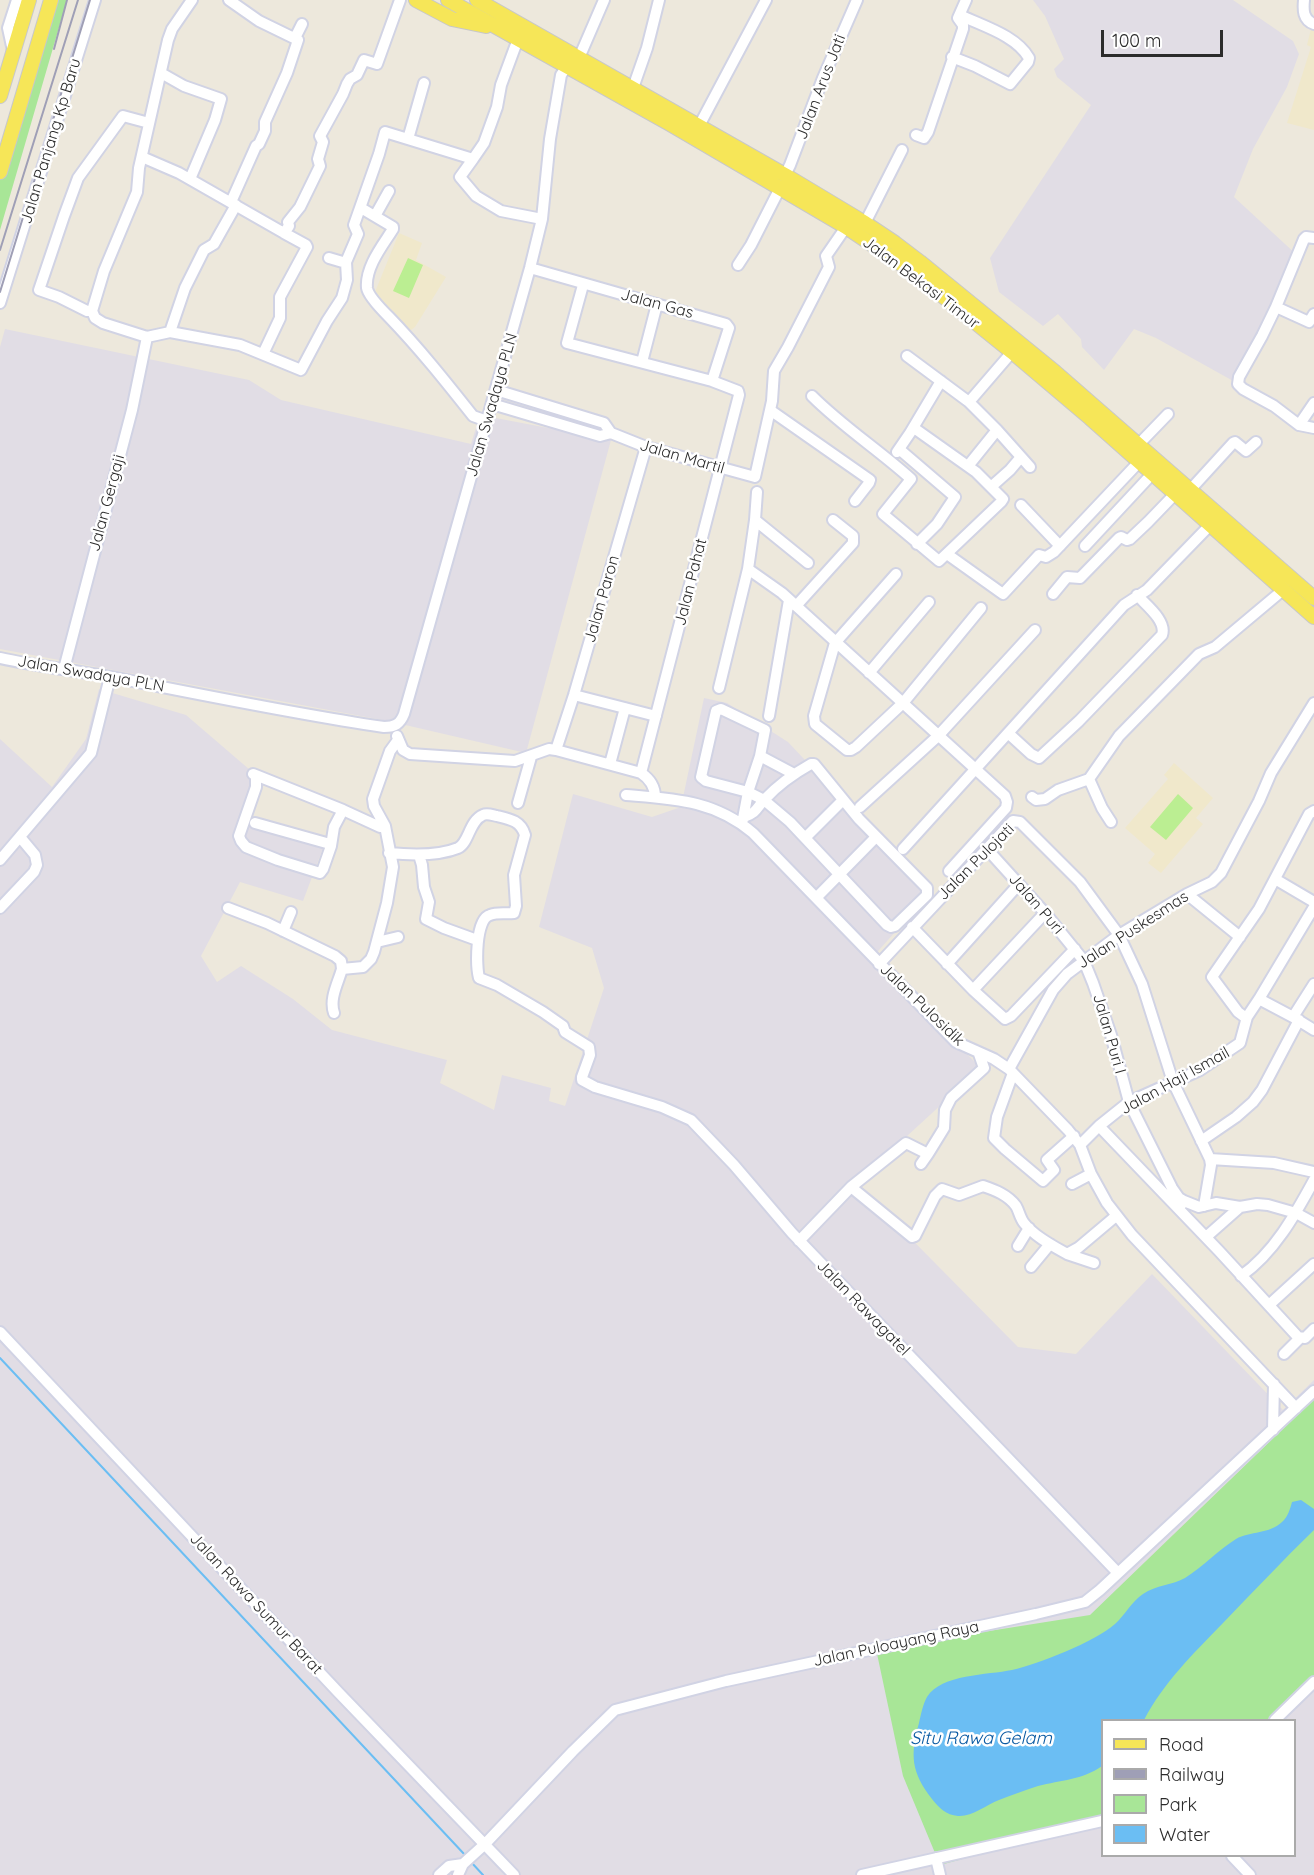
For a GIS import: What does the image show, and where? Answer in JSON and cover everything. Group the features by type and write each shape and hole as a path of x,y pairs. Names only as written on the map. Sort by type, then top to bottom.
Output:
{"main road":[{"path":"0,96 10,51 29,0"},
{"path":"0,172 51,0"},
{"path":"416,0 452,19 500,29"},
{"name":"Jalan Bekasi Timur","path":"448,0 554,59 564,71 865,223 928,268 1055,372 1314,598"},
{"name":"Jalan Bekasi Timur","path":"477,0 699,126 913,272 1012,352 1314,617"},
{"path":"500,0 517,23"}],"street":[{"path":"10,51 8,28 17,0"},
{"name":"Jalan Panjang Kp Baru","path":"0,303 95,0"},
{"path":"192,0 170,34 134,201 104,271 92,311 95,318 103,323 147,337 170,332 240,345 298,370 302,369 343,296 347,280 346,263 358,234 353,226 385,133 473,159"},
{"path":"170,332 185,288 204,250 214,244 256,146 264,133 265,122 287,74 298,40 260,21 228,0"},
{"path":"284,233 320,166 318,159 323,142 320,136 346,84 357,75 364,60 377,64 400,0"},
{"path":"579,58 604,0"},
{"path":"633,88 647,48 659,0"},
{"path":"699,126 766,0"},
{"name":"Jalan Arus Jati","path":"738,265 751,245 790,165 823,78 857,0"},
{"path":"916,135 924,138 928,132 963,29 958,18 966,0"},
{"path":"1304,0 1303,10 1306,18 1308,22 1314,24"},
{"path":"952,57 1010,84 1029,58 1009,39 960,15"},
{"path":"295,38 302,24"},
{"path":"518,39 501,85 497,107 484,143 460,177 476,196 505,213 542,219"},
{"name":"Jalan Swadaya PLN","path":"0,658 313,716 384,727 398,724 404,714 530,268 542,219 550,139 564,71"},
{"path":"161,73 184,86 221,99 190,179"},
{"path":"408,139 424,83"},
{"name":"Jalan Panjang Kp Baru","path":"92,311 87,311 62,298 39,290 78,178 123,116 149,123"},
{"path":"865,223 902,150"},
{"path":"142,157 190,179 306,245 280,297 280,316 263,354"},
{"path":"375,216 389,191"},
{"path":"361,208 393,227 370,270 367,290 473,416 487,421"},
{"path":"846,227 826,256 829,267 774,371 770,410 870,480 855,501"},
{"path":"1314,238 1304,239 1276,307 1239,377 1238,384 1274,406 1299,425 1314,428"},
{"path":"329,258 346,263"},
{"name":"Jalan Gas","path":"530,268 583,285 712,319 728,326 712,381"},
{"path":"583,285 567,343 712,381"},
{"path":"642,362 657,304"},
{"path":"1276,307 1309,322 1314,314"},
{"name":"Jalan Gergaji","path":"64,669 132,410 147,337"},
{"path":"969,402 1012,352"},
{"path":"907,356 969,402 998,430 1030,467"},
{"name":"Jalan Pahat","path":"641,773 740,397 738,391 712,381"},
{"path":"890,460 914,428 941,381"},
{"name":"Jalan Martil","path":"496,390 604,423 611,433 646,447 755,477 770,410"},
{"path":"812,396 828,412 890,460 911,480 883,514 939,561 1003,500 992,486 968,466 914,428"},
{"path":"1299,425 1314,403"},
{"name":"Jalan Martil","path":"492,404 600,436 611,433"},
{"path":"1139,444 1168,414"},
{"path":"968,466 998,430"},
{"path":"1191,489 1233,442 1246,451 1256,442"},
{"name":"Jalan Paron","path":"556,750 646,447"},
{"path":"900,448 955,498 937,524 917,544"},
{"path":"992,486 1021,457"},
{"path":"947,554 1003,594 1039,555 1046,557 1060,546 1139,462"},
{"path":"1085,546 1152,474"},
{"path":"719,688 748,569 757,492"},
{"path":"1053,594 1067,577 1080,578 1119,538 1130,539 1175,494"},
{"path":"1021,505 1060,546"},
{"path":"903,849 1124,605 1147,590 1207,523 1221,515"},
{"path":"755,520 808,563"},
{"path":"768,716 793,603 853,543 853,536 834,520"},
{"path":"748,569 793,603 1005,796 1006,808 949,871"},
{"path":"896,574 835,643 814,716 815,724 842,748 851,750 903,703 981,608"},
{"path":"1032,796 1036,800 1045,799 1058,790 1089,779 1119,736 1193,660 1204,651 1215,647 1283,590"},
{"path":"1008,732 1031,754 1039,758 1079,721 1162,635 1164,630 1162,624 1137,595"},
{"path":"869,673 929,602"},
{"path":"860,807 938,736 1035,630"},
{"path":"0,860 91,753 110,677"},
{"path":"574,695 656,716"},
{"name":"Jalan Puskesmas","path":"1054,1170 1041,1181 994,1138 997,1118 1011,1071 1053,990 1067,974 1119,935 1187,894 1212,882 1221,873 1272,773 1314,703"},
{"path":"610,764 625,708"},
{"path":"743,820 748,792 765,733 764,728 722,709 716,711 701,777 706,781 748,792 764,800 790,822 887,925 895,926 927,895 927,888 876,837 814,764 794,774 764,800 756,811 743,820"},
{"path":"394,726 403,750 410,754 515,761 549,749 556,750 641,773 650,780 654,787 655,797"},
{"path":"342,969 366,966 377,942 393,867 385,826 374,806 373,799 390,752 398,740"},
{"path":"760,756 794,774"},
{"path":"518,803 531,757"},
{"path":"343,810 334,828 320,873 246,847 239,836 256,787 255,776 343,810 380,827 385,826"},
{"path":"1089,779 1111,822"},
{"name":"Jalan Pulosidik","path":"626,795 688,801 743,820 956,1042 994,1059 1011,1071 1077,1140 1091,1174 1116,1216 1296,1408"},
{"path":"805,838 843,800"},
{"path":"1246,1018 1238,1012 1212,977 1258,909 1309,814 1314,811"},
{"path":"389,853 419,855 462,846 472,825 483,814 512,819 518,822 525,835 514,875 515,910 511,914 489,915 485,918 477,940 426,919 429,902 419,855"},
{"name":"Jalan Pulojati","path":"879,964 1013,821 1020,822 1080,882 1119,935"},
{"path":"255,823 330,844"},
{"path":"0,908 38,865 35,855 20,837"},
{"path":"817,897 876,837"},
{"name":"Jalan Puri","path":"987,849 1045,913 1084,961"},
{"path":"1275,879 1313,909"},
{"path":"947,964 1019,884"},
{"path":"1187,894 1240,937"},
{"path":"228,908 283,931 341,961 342,969 333,997 334,1013"},
{"name":"Jalan Haji Ismail","path":"1054,1170 1047,1161 1099,1126 1129,1102 1200,1070 1237,1046 1242,1039 1246,1018 1313,909"},
{"path":"283,931 291,912"},
{"path":"973,990 1045,913"},
{"path":"912,927 973,990 1002,1018 1007,1020 1075,949"},
{"path":"1119,935 1142,984 1173,1082 1210,1159 1211,1165 1203,1206"},
{"path":"377,942 398,937"},
{"name":"Jalan Rawagatel","path":"477,940 479,978 497,985 543,1012 563,1026 565,1032 589,1047 590,1054 581,1078 585,1082 662,1107 691,1120 734,1165 799,1241 1118,1573"},
{"name":"Jalan Puri I","path":"1084,961 1111,1035 1129,1102 1181,1205"},
{"path":"1201,1141 1236,1117 1253,1102 1262,1090 1314,984"},
{"path":"1259,999 1314,1030"},
{"path":"921,1164 944,1128 945,1110 951,1098 984,1068 980,1054"},
{"name":"Jalan Haji Ismail","path":"1099,1126 1157,1186 1181,1205 1206,1237 1300,1338"},
{"path":"799,1241 851,1187 906,1143 928,1154"},
{"path":"1210,1159 1274,1162 1314,1172"},
{"path":"1072,1184 1091,1174"},
{"path":"1157,1186 1167,1177"},
{"path":"1241,1276 1273,1246 1296,1213 1314,1180"},
{"path":"851,1187 912,1237 915,1236 942,1189 959,1195 978,1186 986,1187 1008,1198 1016,1206 1024,1223 1050,1244 1067,1254 1094,1263"},
{"path":"1181,1205 1199,1207 1216,1203 1240,1207 1268,1205 1296,1213 1314,1223"},
{"path":"1206,1237 1240,1207"},
{"path":"1067,1254 1078,1248 1116,1216"},
{"path":"1018,1246 1029,1228"},
{"path":"1031,1267 1050,1244"},
{"path":"1269,1305 1314,1264"},
{"path":"1284,1354 1300,1338 1305,1338 1314,1329"},
{"name":"Jalan Rawa Sumur Barat","path":"0,1332 339,1693 514,1875"},
{"path":"1273,1430 1274,1384"},
{"name":"Jalan Puloayang Raya","path":"440,1875 449,1866 464,1862 485,1844 615,1710 726,1681 1085,1602 1314,1391"},
{"path":"1276,1719 1314,1682"},
{"path":"862,1875 1101,1821"},
{"path":"1233,1857 1250,1875"},
{"path":"936,1858 940,1875"},
{"name":"Jalan Puloayang Raya","path":"458,1875 464,1862"}],"shaded area":[{"path":"1033,0 1233,0 1293,41 1299,54 1287,87 1253,149 1234,197 1298,256 1272,325 1258,354 1235,382 1156,338 1134,329 1104,370 1082,347 1081,339 1058,314 1043,326 999,292 990,258 1091,105 1057,77 1054,69 1064,59 1045,16"},
{"path":"1311,29 1314,30 1314,130 1287,123 1311,47 1307,45"},
{"path":"399,233 422,243 416,260 446,277 415,327 407,333 373,297"},
{"path":"5,329 249,380 281,400 471,444 480,415 611,440 526,753 388,721 0,649 0,347"},
{"path":"99,689 186,715 264,782 252,817 326,840 303,901 240,882 201,956 217,982 241,966 293,999 332,1030 447,1060 440,1083 494,1110 502,1075 551,1088 549,1101 565,1106 604,988 592,948 539,927 573,794 652,817 681,807 704,698 727,703 788,742 930,893 871,959 981,1068 856,1183 1018,1347 1076,1354 1152,1274 1283,1410 1314,1380 1314,1875 0,1875 0,739 52,787 86,739"},
{"path":"1174,763 1213,798 1196,818 1203,824 1161,873 1148,863 1155,854 1125,828 1168,779 1164,775"}],"green space":[{"path":"51,0 67,0 0,230 0,172"},
{"path":"408,258 423,265 409,298 393,291"},
{"path":"1178,794 1193,808 1166,840 1150,827"},
{"path":"1314,1399 1314,1676 1268,1719 1101,1719 1101,1822 940,1865 903,1776 876,1649 1090,1615"}],"water":[{"name":"Situ Rawa Gelam","path":"1301,1500 1314,1509 1314,1530 1190,1657 1161,1693 1145,1719 1101,1719 1101,1767 1079,1777 1023,1791 963,1816 946,1813 940,1808 925,1789 914,1763 914,1745 923,1706 934,1689 954,1680 1012,1670 1037,1663 1094,1638 1115,1624 1143,1594 1185,1578 1236,1539 1277,1526 1286,1518 1292,1502"}],"waterway":[{"path":"0,1358 465,1855"},
{"path":"471,1862 483,1875"}],"railway":[{"path":"54,49 67,0"},
{"path":"0,250 78,0"},
{"path":"0,292 90,0"}]}
